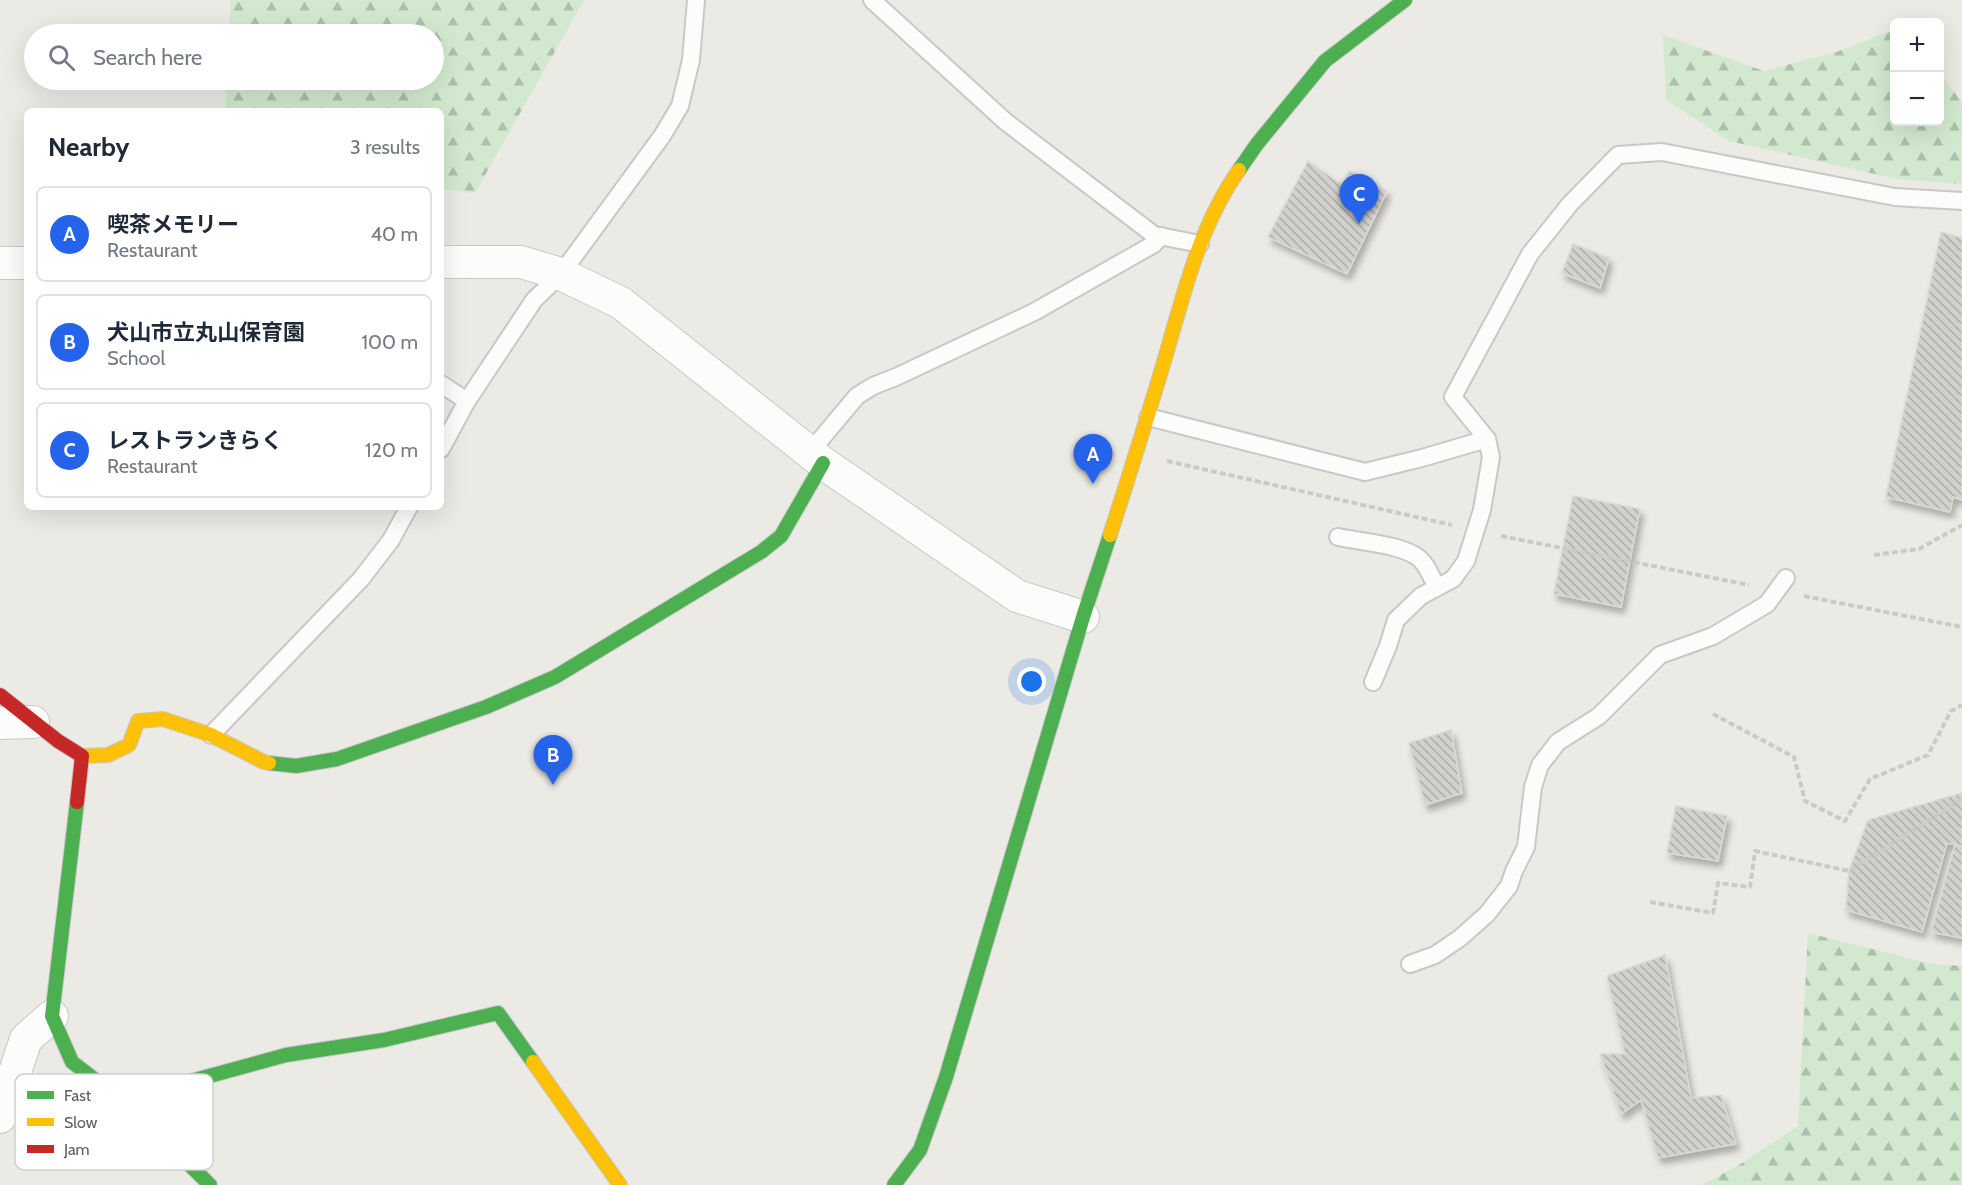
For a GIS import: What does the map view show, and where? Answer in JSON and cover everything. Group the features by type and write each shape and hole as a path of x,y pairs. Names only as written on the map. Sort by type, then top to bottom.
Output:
{"street":[{"path":"894,1185 920,1150 946,1077 1083,617 1148,417 1200,244 1225,190 1257,144 1325,61 1405,0"},
{"path":"444,262 521,262 561,274 621,303 817,458 1017,596 1083,617"},
{"path":"0,263 24,263"},
{"path":"0,695 81,756 108,755 129,745 138,721 163,719 211,735 264,762 296,766 348,755 486,707 555,677 761,552 781,536 817,458"},
{"path":"0,723 33,722"},
{"path":"81,756 52,1016 72,1062 88,1074"},
{"path":"213,1075 286,1055 395,1037 498,1012 620,1185"},
{"path":"0,1117 13,1038 52,1016"},
{"path":"195,1170 210,1185"}],"lane":[{"path":"444,444 468,401 534,300 561,274 662,136 680,106 691,60 696,0"},
{"path":"872,0 1006,122 1154,235 1200,244"},
{"path":"1372,682 1388,646 1396,620 1421,596 1453,579 1466,561 1482,510 1491,457 1487,439 1453,397 1530,254 1570,204 1617,155 1662,152 1895,196 1962,201"},
{"path":"817,458 857,396 1034,312 1154,244 1161,236"},
{"path":"444,386 468,401"},
{"path":"1148,417 1365,471 1422,458 1487,439"},
{"path":"211,735 361,579 391,540 407,510"},
{"path":"1338,537 1398,549 1416,556 1429,570 1436,586"},
{"path":"1410,964 1435,955 1460,938 1487,914 1509,886 1526,847 1533,787 1540,765 1558,742 1599,716 1660,656 1713,636 1767,604 1781,584"}],"path":[{"path":"1136,454 1476,530 1781,584 1962,627"},
{"path":"1874,555 1919,549 1962,525"},
{"path":"1713,714 1794,758 1805,801 1845,821 1870,779 1928,755 1951,711 1962,705"},
{"path":"1650,902 1713,913 1719,883 1750,887 1755,851 1849,871 1962,799"}],"green space":[{"path":"231,0 584,0 475,193 444,189 444,108 225,108 226,90 444,90 444,24 230,24"},
{"path":"1890,32 1890,126 1944,126 1944,78 1962,103 1962,184 1897,179 1729,141 1666,100 1663,35 1764,71 1836,52"},
{"path":"1808,933 1933,964 1962,966 1962,1185 1701,1185 1739,1165 1798,1126"}],"building":[{"path":"1308,161 1345,187 1349,171 1387,191 1347,274 1268,237"},
{"path":"1941,232 1962,238 1962,500 1953,497 1950,512 1886,497"},
{"path":"1573,244 1609,258 1600,288 1562,273"},
{"path":"1573,496 1640,509 1621,607 1554,594"},
{"path":"1451,730 1462,793 1425,805 1409,743"},
{"path":"1962,793 1962,846 1947,843 1922,932 1846,910 1849,871 1868,820"},
{"path":"1676,806 1727,816 1718,861 1667,853"},
{"path":"1955,845 1962,846 1962,938 1931,932"},
{"path":"1665,955 1691,1098 1721,1095 1736,1144 1658,1158 1641,1100 1621,1114 1600,1054 1625,1054 1607,976"}],"traffic: fast":[{"path":"1239,170 1257,144 1325,61 1405,0"},
{"path":"269,763 296,766 337,759 486,707 555,677 761,552 781,536 823,463"},
{"path":"894,1185 920,1150 946,1077 1083,617 1110,535"},
{"path":"77,802 52,1016 72,1062 88,1074"},
{"path":"213,1075 286,1055 384,1040 498,1013 533,1062"},
{"path":"195,1170 210,1185"}],"traffic: slow":[{"path":"1110,535 1193,264 1213,216 1239,170"},
{"path":"82,756 108,755 129,745 138,721 163,719 211,735 269,763"},
{"path":"533,1062 620,1185"}],"traffic: jam":[{"path":"0,695 58,741 82,756 77,802"}],"place":[{"name":"レストランきらく","path":"1359,224"},
{"name":"喫茶メモリー","path":"1093,484"},
{"name":"犬山市立丸山保育園","path":"553,785"}]}
